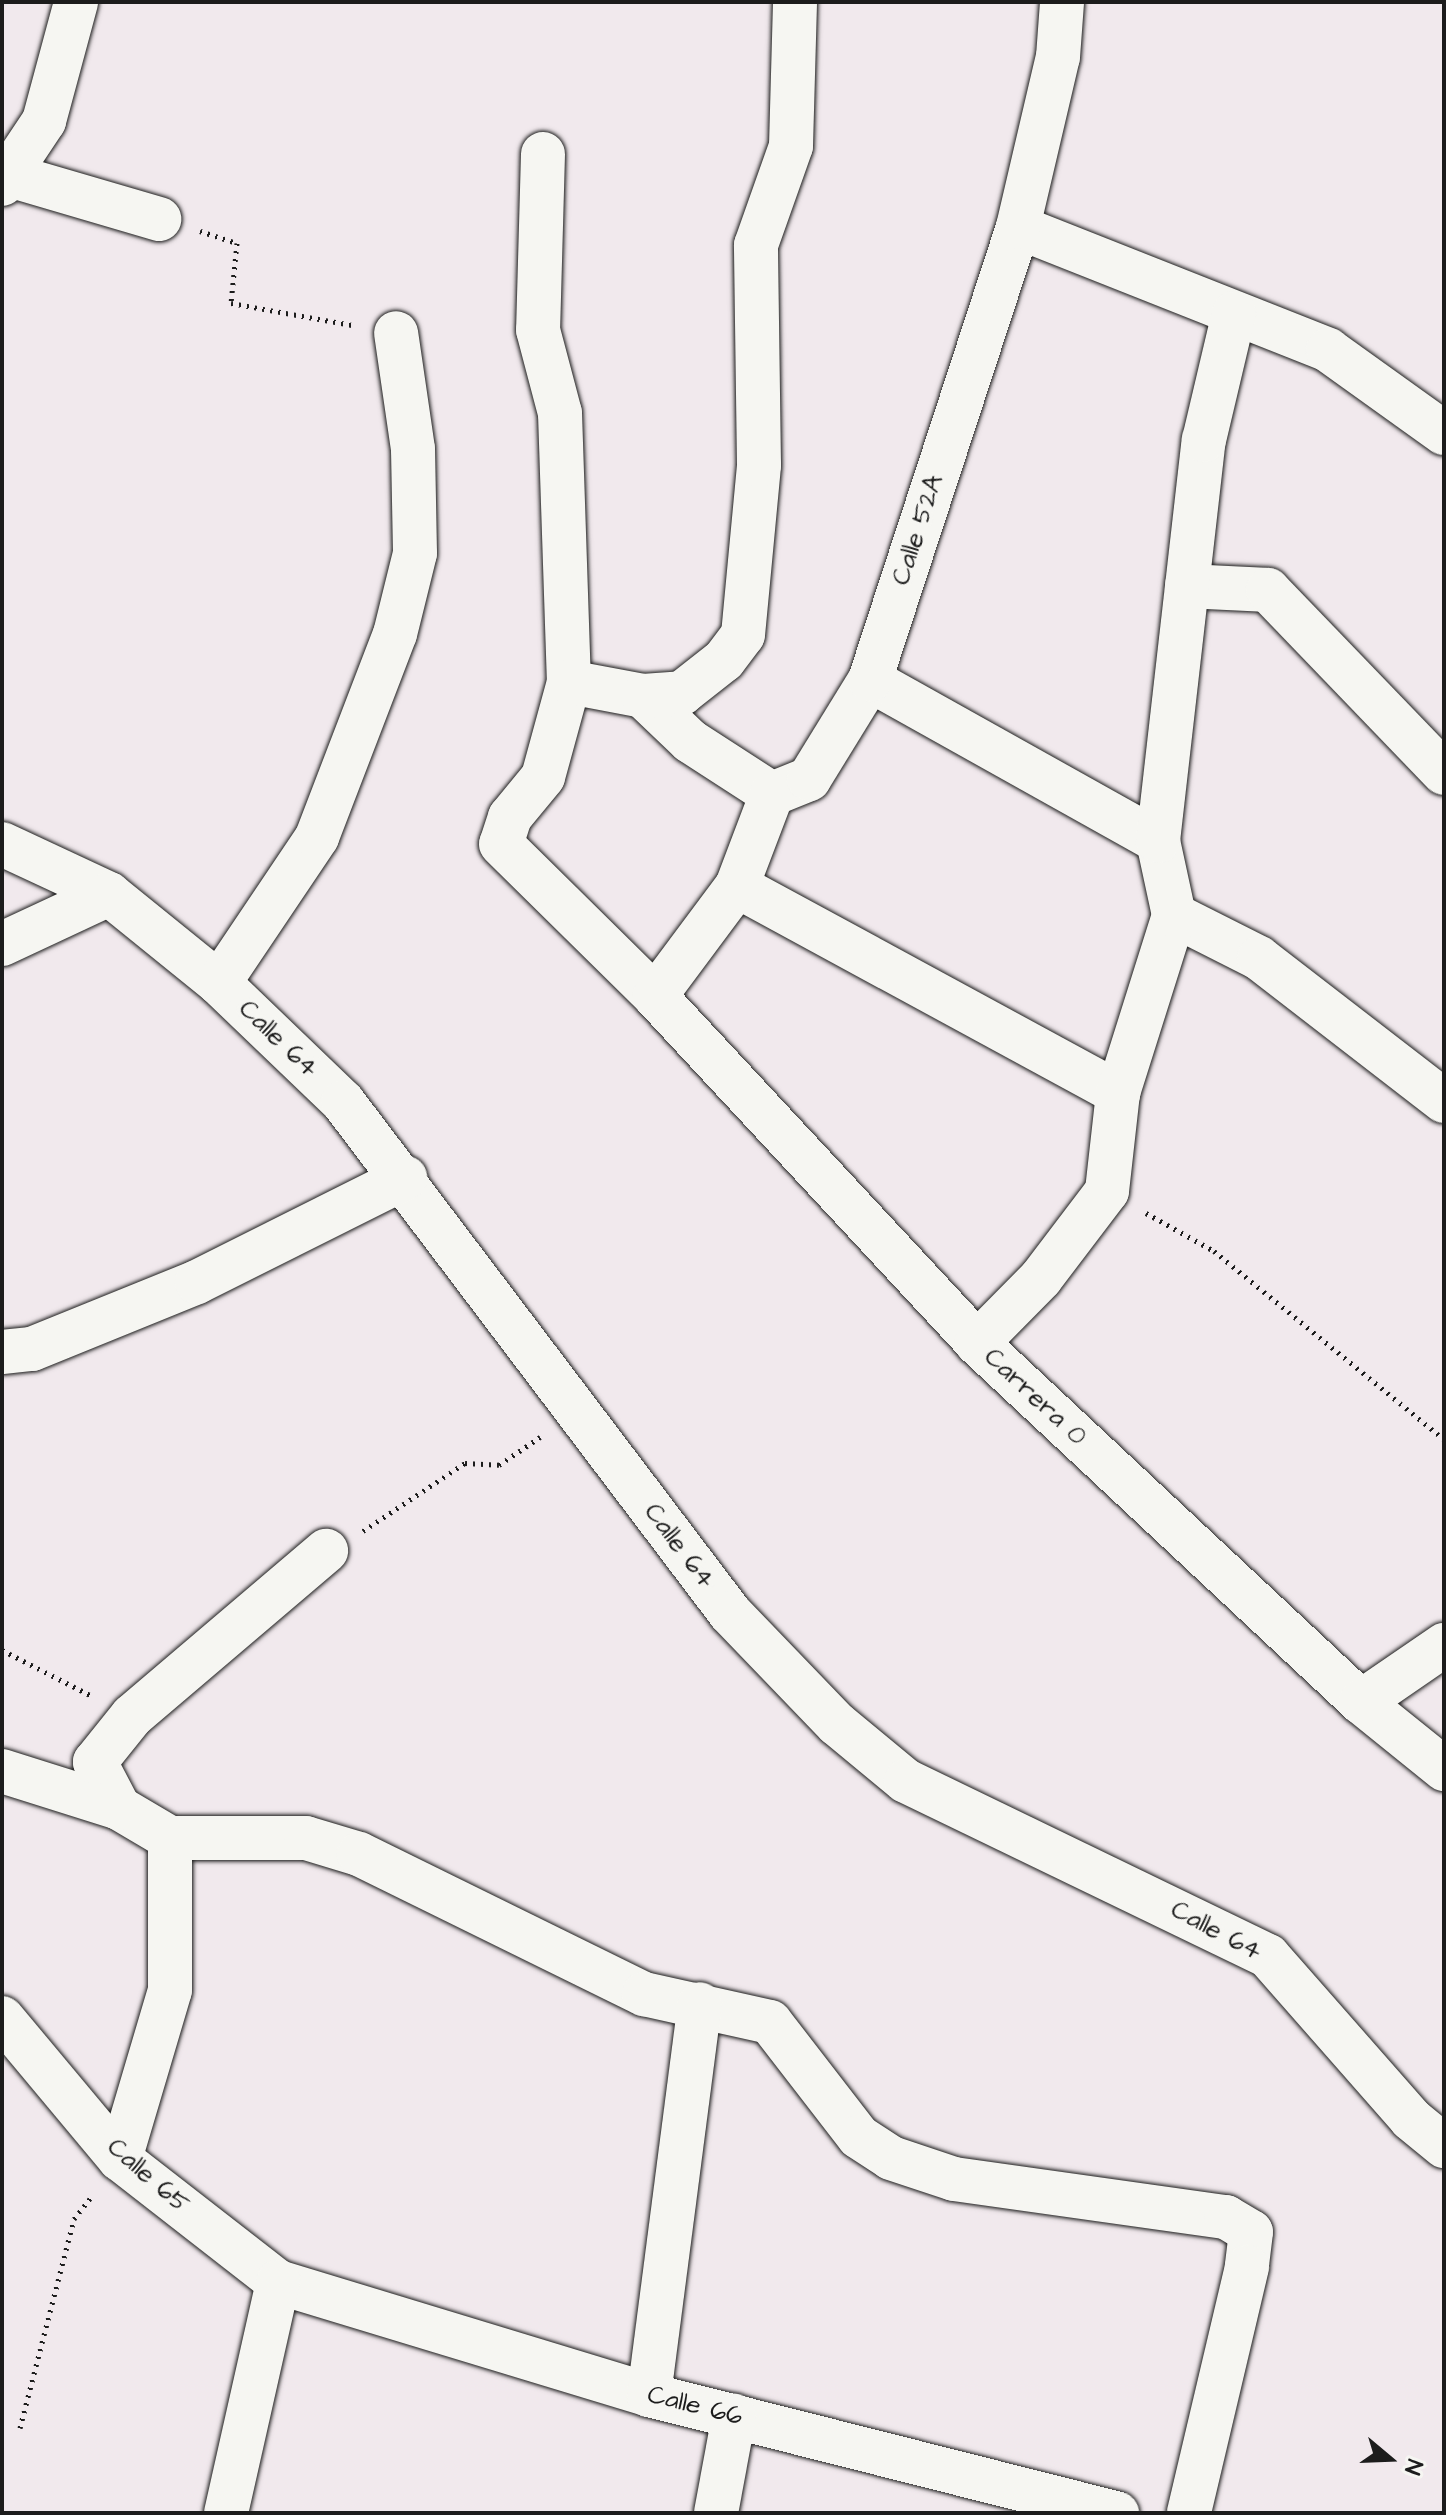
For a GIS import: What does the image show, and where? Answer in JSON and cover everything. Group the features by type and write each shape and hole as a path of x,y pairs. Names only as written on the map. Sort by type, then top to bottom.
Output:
{"street":[{"path":"76,2 44,121 4,177 159,219"},
{"path":"543,154 538,330 560,413 569,682 643,696 682,693 724,660 743,635 759,465 756,245 791,146 795,2"},
{"name":"Calle 52A","path":"772,794 809,779 870,680 1018,227 1058,57 1062,2"},
{"path":"1018,227 1328,350 1444,433"},
{"path":"977,1343 1041,1278 1107,1191 1118,1093 1174,915 1158,841 1204,440 1234,313"},
{"path":"219,983 317,837 395,634 415,553 413,449 396,333"},
{"path":"1187,586 1268,590 1444,773"},
{"path":"870,680 1158,841"},
{"name":"Carrera 0","path":"569,682 543,777 510,817 501,844 655,996 977,1343 1361,1702 1444,1769"},
{"path":"643,696 690,741 772,794 737,886 655,996"},
{"name":"Calle 64","path":"2,844 109,894 219,983 343,1102 405,1178 730,1613 837,1724 906,1781 1268,1956 1411,2119 1444,2146"},
{"path":"737,886 1118,1093"},
{"path":"2,944 109,894"},
{"path":"1174,915 1259,958 1442,1095"},
{"path":"2,1352 32,1349 197,1282 405,1178"},
{"path":"119,1808 95,1762 132,1716 326,1551"},
{"path":"1361,1702 1444,1645"},
{"path":"2,1771 119,1808 170,1838 306,1838 359,1854 644,1994 770,2022 859,2137 891,2158 954,2179 1226,2217 1251,2232 1189,2513"},
{"path":"120,2159 170,1990 170,1838"},
{"path":"649,2395 700,2004"},
{"name":"Calle 65","path":"2,2018 120,2159 278,2282"},
{"path":"226,2513 278,2282"},
{"name":"Calle 66","path":"278,2282 649,2395 1117,2513"},
{"path":"716,2513 734,2416"}],"path":[{"path":"159,219 237,243 231,303 396,333"},
{"path":"1107,1191 1214,1251 1444,1439"},
{"path":"326,1551 465,1463 499,1465 576,1410"},
{"path":"2,1650 132,1716"},
{"path":"20,2428 74,2219 120,2159"}]}
